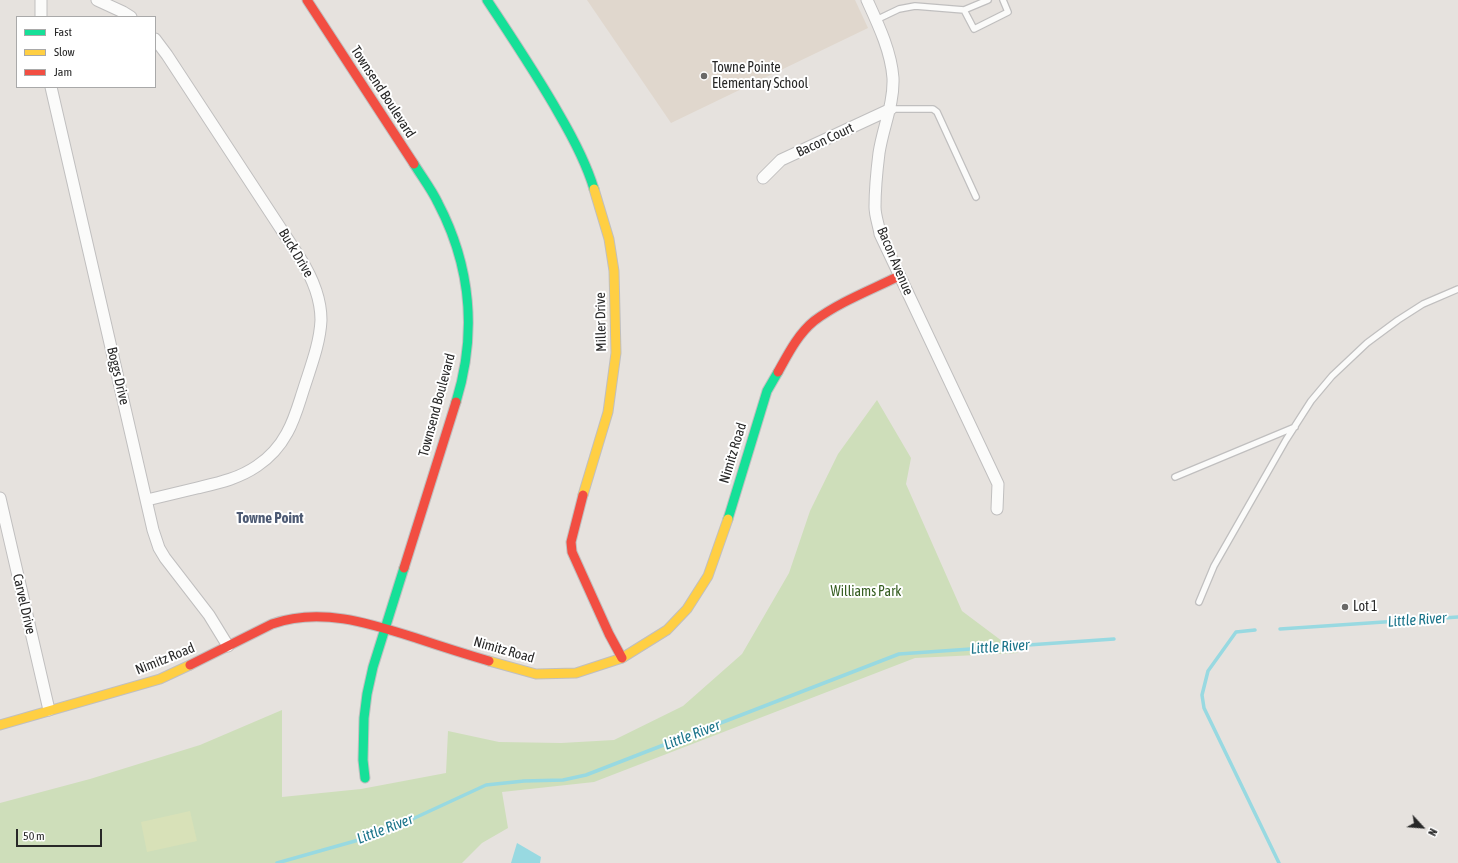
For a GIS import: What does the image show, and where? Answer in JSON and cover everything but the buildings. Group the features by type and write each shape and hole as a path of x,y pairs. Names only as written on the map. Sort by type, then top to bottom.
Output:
{"street":[{"path":"41,0 41,16"},
{"path":"97,0 129,16"},
{"name":"Townsend Boulevard","path":"307,0 438,202 453,235 460,258 467,299 469,327 465,365 457,398 373,667 367,694 363,740 365,778"},
{"name":"Miller Drive","path":"487,0 542,84 578,147 590,174 608,239 614,271 616,353 608,412 577,514 571,542 572,552 579,568 609,634 622,658"},
{"name":"Bacon Avenue","path":"867,0 876,20 889,58 893,77 891,109 879,152 875,208 880,234 998,484 997,509"},
{"name":"Buck Drive","path":"147,500 231,480 246,473 267,458 278,447 295,416 316,350 320,335 321,320 315,287 309,273 156,40"},
{"name":"Boggs Drive","path":"51,88 153,530 159,548 165,558 209,614 228,646"},
{"name":"Bacon Court","path":"763,178 782,160 891,109"},
{"name":"Nimitz Road","path":"0,725 160,679 206,658 272,624 286,619 300,617 315,616 346,619 385,628 500,665 536,674 576,673 622,658 667,630 687,609 708,576 723,534 767,391 792,346 813,322 837,306 899,276"},
{"name":"Carvel Drive","path":"0,498 49,710"}],"lane":[{"path":"876,20 899,9 915,6 964,10 988,0"},
{"path":"964,10 974,29 1008,12 1003,0"},
{"path":"891,109 933,109 937,112 976,197"},
{"path":"1199,602 1214,566 1311,401 1332,376 1367,343 1423,304 1458,289"},
{"path":"1175,477 1295,427"}],"shaded area":[{"name":"Towne Pointe Elementary School","path":"587,0 855,0 868,28 671,123"}],"green space":[{"name":"Williams Park","path":"877,400 911,458 906,484 962,611 1018,653 915,658 594,782 502,792 508,828 482,843 462,863 0,863 0,803 90,779 200,745 282,710 282,797 361,789 446,773 448,731 499,742 561,743 614,740 683,706 742,654 789,573 810,511 838,454"},
{"path":"190,811 197,841 147,852 141,822"}],"water":[{"path":"517,843 541,857 540,863 511,863"}],"waterway":[{"name":"Little River","path":"1280,629 1458,617"},
{"path":"1255,630 1236,632 1208,671 1202,695 1204,708 1279,863"},
{"name":"Little River","path":"277,863 380,834 486,785 524,781 563,780 586,775 899,654 1114,639"}],"traffic: fast":[{"path":"487,0 551,99 574,141 594,189"},
{"path":"414,164 436,198 449,227 458,251 464,276 467,301 467,351 463,377 456,402"},
{"path":"728,519 767,391 778,372"},
{"path":"365,778 363,760 364,718 367,694 373,667 404,568"}],"traffic: slow":[{"path":"583,495 608,412 616,353 614,271 609,239 594,189"},
{"path":"489,661 536,674 576,673 622,658 667,630 687,609 708,576 728,519"},
{"path":"0,725 160,679 190,665"}],"traffic: jam":[{"path":"307,0 414,164"},
{"path":"778,372 798,338 814,321 844,302 899,276"},
{"path":"404,568 456,402"},
{"path":"583,495 571,542 572,552 609,634 622,658"},
{"path":"190,665 272,624 290,619 308,617 326,617 362,622 489,661"}],"place":[{"name":"Towne Pointe Elementary School","path":"704,76"},
{"name":"Lot 1","path":"1345,607"}],"district":[{"name":"Towne Point","path":"270,518"}]}
